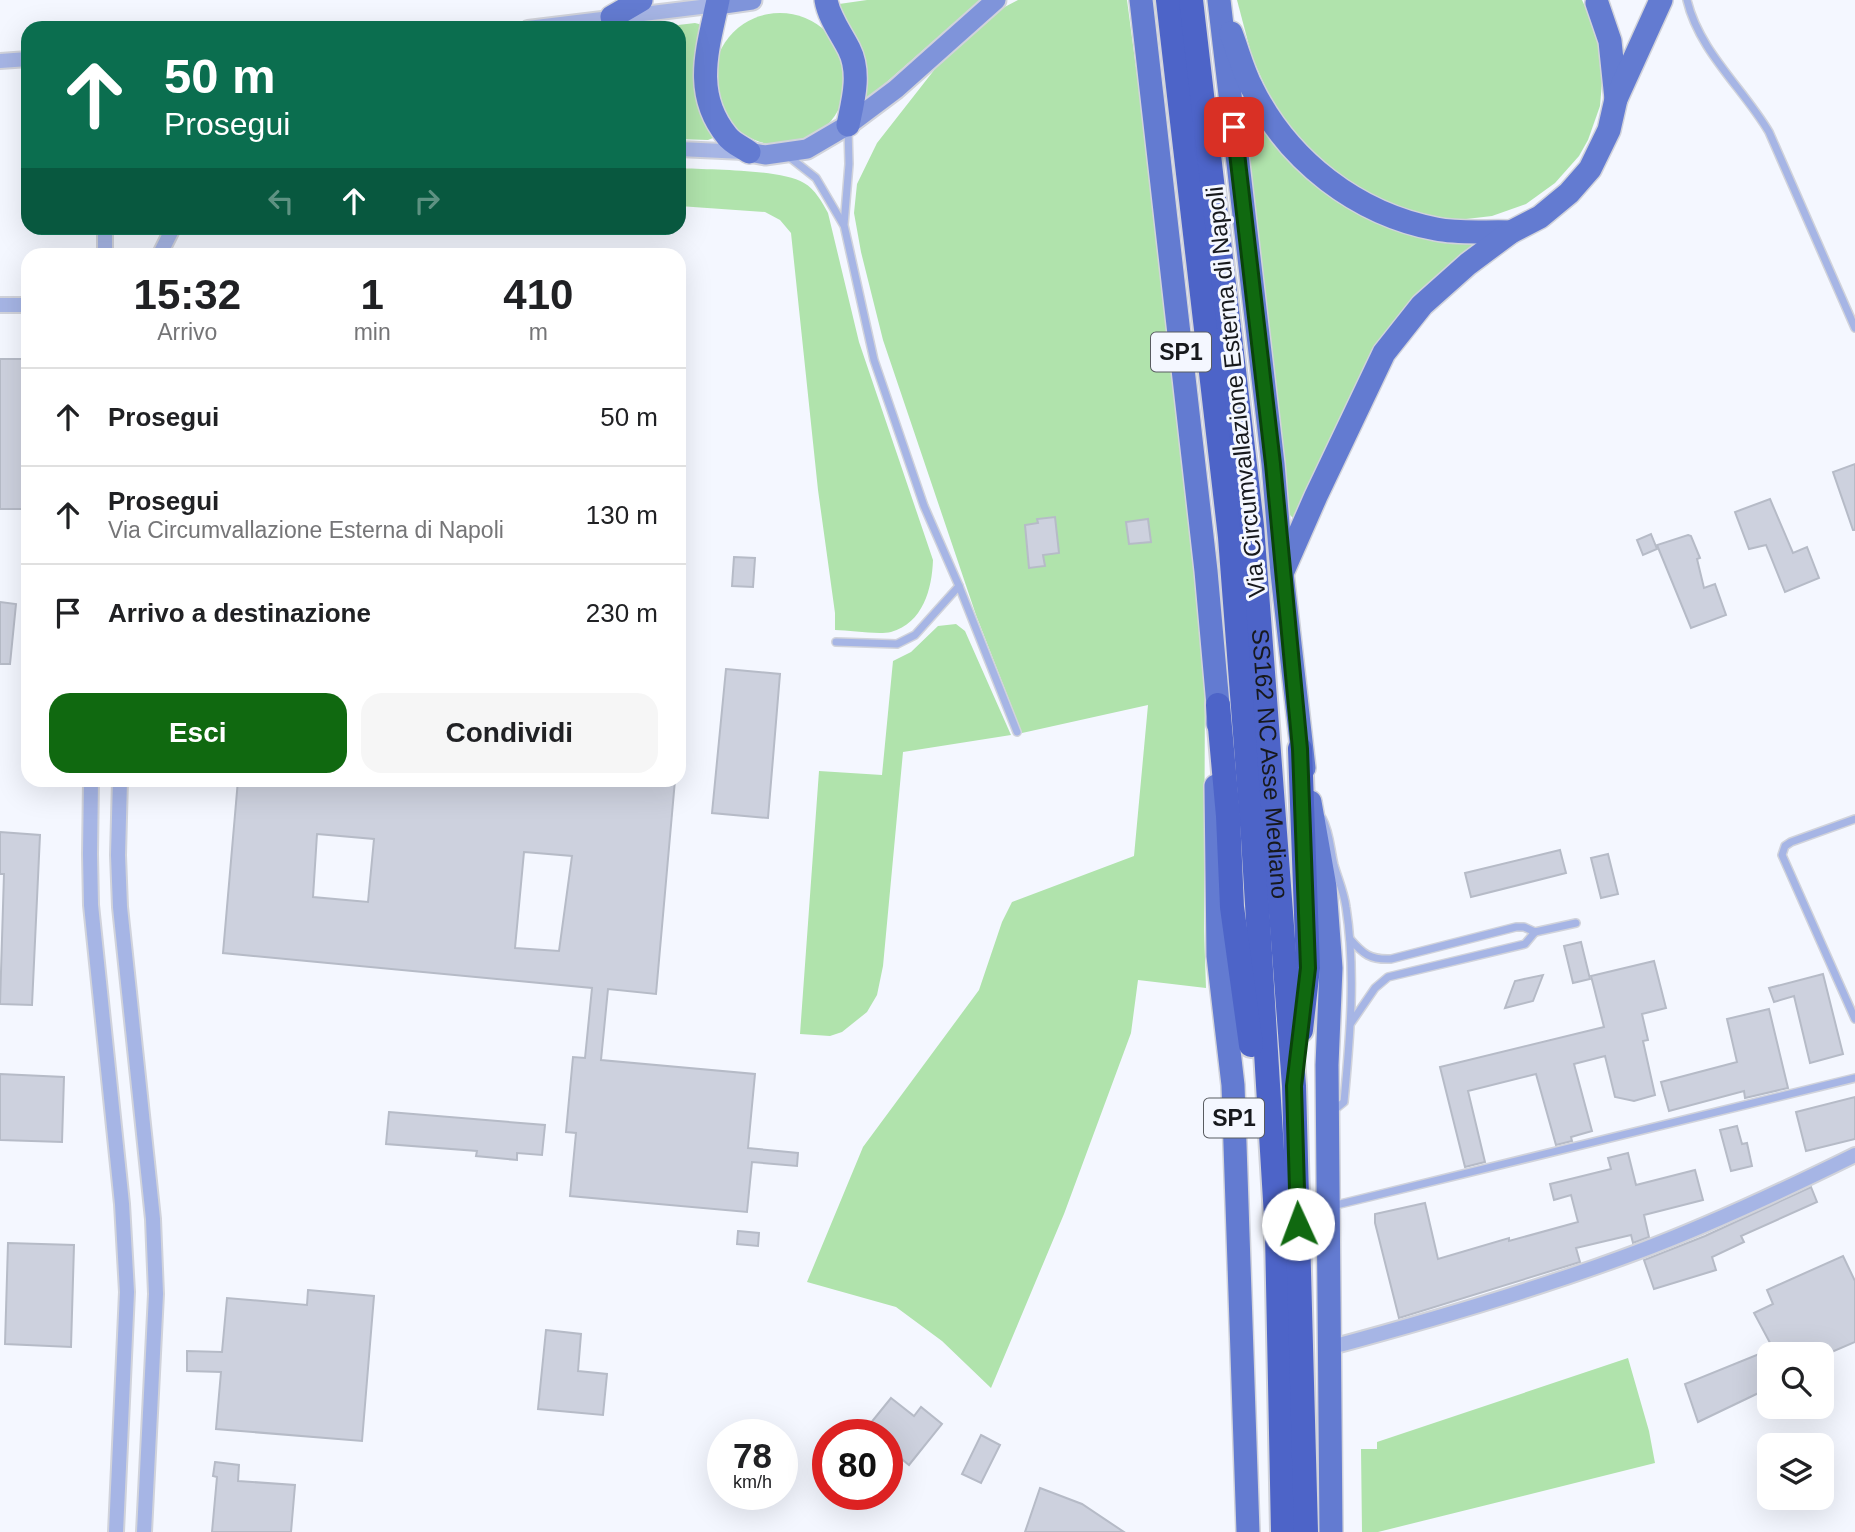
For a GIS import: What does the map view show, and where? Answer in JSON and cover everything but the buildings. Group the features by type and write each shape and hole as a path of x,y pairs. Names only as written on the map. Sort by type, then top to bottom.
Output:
{"highway":[{"name":"SS162 NC Asse Mediano","path":"1168,0 1230,537 1253,838 1277,1233 1283,1532"},
{"name":"SS162 NC Asse Mediano","path":"1191,0 1252,526 1294,1086 1306,1532"},
{"path":"1218,705 1228,817 1232,906 1277,1233"},
{"path":"1294,1086 1308,968 1300,749"}],"main road":[{"path":"612,17 641,0"},
{"path":"752,0 718,2 704,68 705,91 712,113 728,138 749,152 765,155 807,149 848,125 896,89 996,0"},
{"path":"826,0 830,15 851,52 854,66 853,101 848,125"},
{"name":"Via Circumvallazione Esterna di Napoli","path":"1141,0 1204,557 1218,705 1215,833 1218,956 1233,1084 1248,1532"},
{"path":"1282,573 1315,496 1384,354 1422,305 1468,264 1511,232 1540,217 1569,193 1590,169 1609,130 1616,99 1661,0"},
{"path":"1219,1 1252,88 1274,123 1302,158 1328,181 1346,195 1395,219 1439,230 1511,232"},
{"name":"Via Circumvallazione Esterna di Napoli","path":"1219,1 1273,464 1300,749 1325,887 1331,968 1327,1116 1331,1532"},
{"path":"1598,1 1609,41 1616,99"}],"street":[{"path":"581,21 718,2"},
{"path":"0,61 21,60"},
{"path":"686,149 749,152"},
{"path":"0,305 21,305"},
{"path":"92,787 89,853 91,905 122,1203 127,1292 116,1532"},
{"path":"120,787 120,907 153,1219 156,1294 145,1532"},
{"path":"1328,1348 1453,1314 1637,1252 1763,1200 1855,1155"}],"lane":[{"path":"1687,0 1703,40 1769,132 1855,328"},
{"path":"848,125 849,164 844,225 874,360 924,506 960,586 1017,732"},
{"path":"785,153 816,178 844,225"},
{"path":"836,642 897,645 915,635 960,586"},
{"path":"1308,795 1328,829 1333,861 1346,904 1350,939 1351,1023 1344,1102 1327,1116"},
{"path":"1855,819 1791,842 1785,846 1782,855 1855,1019"},
{"path":"1350,939 1363,954 1376,960 1391,959 1516,927 1535,932 1576,923"},
{"path":"1351,1023 1376,988 1388,977 1525,944 1535,932"},
{"path":"1328,1207 1855,1078"}],"green space":[{"path":"867,0 980,0 864,102 859,48 839,4"},
{"path":"1018,0 1127,0 1190,509 1205,674 1206,988 1138,980 1131,1033 1064,1214 991,1388 942,1341 896,1307 807,1282 863,1147 979,990 1002,922 1012,902 1134,856 1148,705 1022,733 976,615 883,340 854,213 857,184 877,143 942,60 997,11"},
{"path":"1237,0 1582,0 1597,33 1603,70 1600,106 1588,140 1579,156 1555,183 1526,204 1492,216 1449,221 1392,209 1314,160 1272,102 1252,57"},
{"path":"780,13 805,18 827,32 841,54 846,79 841,104 827,126 805,140 780,145 755,140 733,126 719,104 714,79 719,54 733,32 755,18"},
{"path":"695,23 702,27 696,82 701,105 715,134 708,140 686,139 686,24"},
{"path":"1246,104 1250,104 1279,148 1314,185 1357,214 1381,225 1415,235 1481,243 1365,371 1293,518 1290,515 1243,109"},
{"path":"686,168 762,173 793,178 812,189 828,213 859,342 933,560 931,582 924,604 911,621 891,632 835,630 791,233 780,220 765,212 686,206"},
{"path":"956,624 965,631 1011,735 903,752 883,966 877,995 867,1012 842,1032 830,1036 800,1034 819,771 882,775 893,661 911,652 938,626"},
{"path":"1628,1358 1649,1431 1655,1463 1378,1532 1362,1532 1361,1449 1377,1449 1377,1442"}],"route":[{"path":"1234,127 1273,464 1300,749 1308,968 1294,1086 1298,1224"}]}
